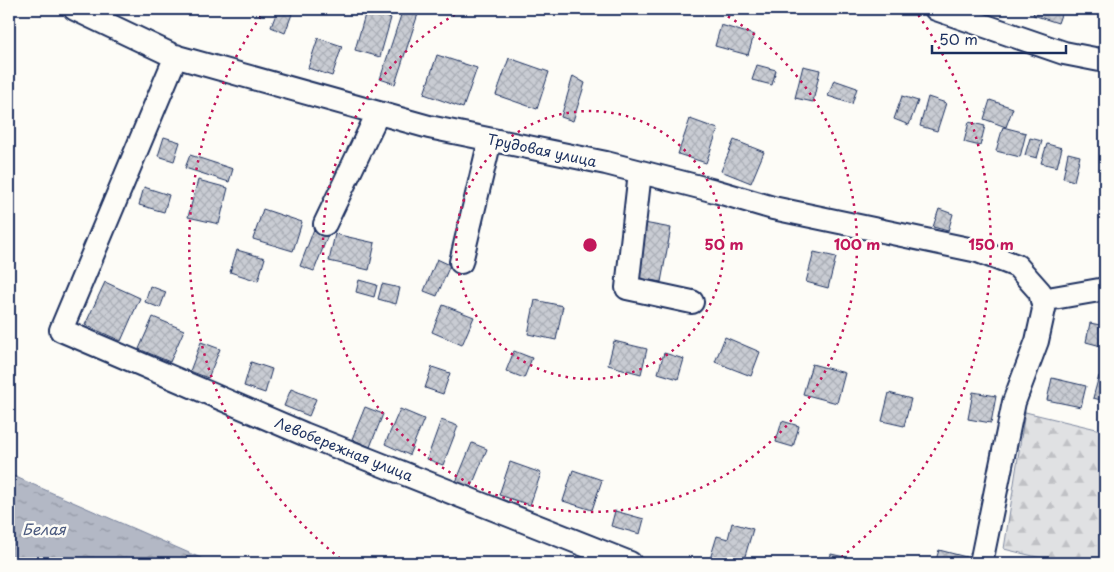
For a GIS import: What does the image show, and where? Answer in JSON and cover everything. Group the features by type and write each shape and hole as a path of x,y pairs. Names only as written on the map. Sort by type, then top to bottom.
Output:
{"street":[{"name":"Трудовая улица","path":"75,9 176,56 429,128 640,172 773,208 978,251 1016,266 1040,292 1042,300"},
{"path":"936,9 1064,53 1105,61"},
{"name":"Левобережная улица","path":"176,56 60,330 304,434 630,563"},
{"path":"325,224 378,113"},
{"path":"461,262 490,140"},
{"path":"640,172 627,288 692,302"},
{"path":"989,559 1014,402 1038,341 1044,309 1042,300 1105,289"}],"green space":[{"path":"1025,412 1105,431 1105,563 1062,563 1004,549"}],"water":[{"name":"Белая","path":"9,474 212,563 9,563"}],"building":[{"path":"278,9 292,14 285,33 271,27"},
{"path":"403,9 418,14 395,84 380,79"},
{"path":"1035,9 1063,9 1058,23 1033,15"},
{"path":"366,11 391,18 380,57 355,50"},
{"path":"721,25 754,35 748,55 715,46"},
{"path":"318,38 342,46 332,76 308,68"},
{"path":"437,55 477,68 463,108 424,94"},
{"path":"509,58 549,72 537,109 496,95"},
{"path":"757,65 776,70 772,85 752,80"},
{"path":"803,66 820,70 813,102 795,98"},
{"path":"573,76 585,83 573,121 561,117"},
{"path":"834,80 857,88 852,104 828,96"},
{"path":"902,96 918,101 909,125 894,119"},
{"path":"928,97 946,103 937,131 920,126"},
{"path":"990,100 1013,108 1006,127 984,119"},
{"path":"690,119 718,129 706,163 678,154"},
{"path":"969,122 985,126 980,146 964,142"},
{"path":"1003,127 1026,133 1020,157 996,151"},
{"path":"164,137 180,142 174,161 158,156"},
{"path":"1030,138 1042,141 1037,158 1025,155"},
{"path":"734,140 764,152 751,183 721,171"},
{"path":"1047,144 1062,148 1057,167 1041,163"},
{"path":"1068,153 1080,156 1074,181 1063,178"},
{"path":"190,155 233,169 229,182 185,168"},
{"path":"198,180 228,188 219,224 188,217"},
{"path":"144,187 169,195 164,212 139,205"},
{"path":"263,209 302,222 293,251 253,239"},
{"path":"939,209 953,214 948,231 933,227"},
{"path":"644,223 671,228 661,282 634,277"},
{"path":"314,229 328,235 314,271 300,266"},
{"path":"335,234 375,243 369,270 329,261"},
{"path":"237,250 265,258 258,281 230,272"},
{"path":"814,252 836,257 828,288 806,282"},
{"path":"437,259 450,265 437,296 424,291"},
{"path":"359,280 377,285 374,297 356,292"},
{"path":"105,282 140,298 121,341 85,325"},
{"path":"382,284 400,288 396,304 378,299"},
{"path":"150,286 166,292 160,308 145,302"},
{"path":"535,300 563,306 556,340 528,334"},
{"path":"443,305 474,317 462,345 432,332"},
{"path":"153,317 184,330 170,362 139,349"},
{"path":"1090,323 1105,326 1101,346 1086,342"},
{"path":"725,337 760,352 751,376 715,362"},
{"path":"614,341 647,349 641,374 608,365"},
{"path":"201,342 220,349 208,378 190,371"},
{"path":"514,351 532,358 524,378 506,371"},
{"path":"664,353 684,359 678,379 658,373"},
{"path":"251,362 272,369 265,393 244,386"},
{"path":"812,364 845,373 837,403 803,394"},
{"path":"432,367 450,373 443,394 425,388"},
{"path":"1099,376 1105,377 1105,401 1093,398"},
{"path":"1052,378 1086,386 1081,407 1047,400"},
{"path":"291,389 316,399 309,416 284,406"},
{"path":"973,392 996,396 991,423 968,419"},
{"path":"889,393 911,399 904,426 882,421"},
{"path":"365,407 383,414 370,447 352,439"},
{"path":"400,409 424,419 409,455 385,444"},
{"path":"441,420 458,426 443,465 427,459"},
{"path":"782,421 799,426 793,447 776,442"},
{"path":"472,443 487,449 471,488 456,482"},
{"path":"510,462 541,473 530,505 499,495"},
{"path":"573,470 602,480 592,510 563,501"},
{"path":"615,511 644,519 640,534 611,526"},
{"path":"732,523 753,529 743,563 724,563 710,559 717,536 728,539"},
{"path":"939,550 966,557 964,563 935,563"},
{"path":"831,554 858,560 857,563 829,563"},
{"path":"898,558 918,563 897,563"}]}
